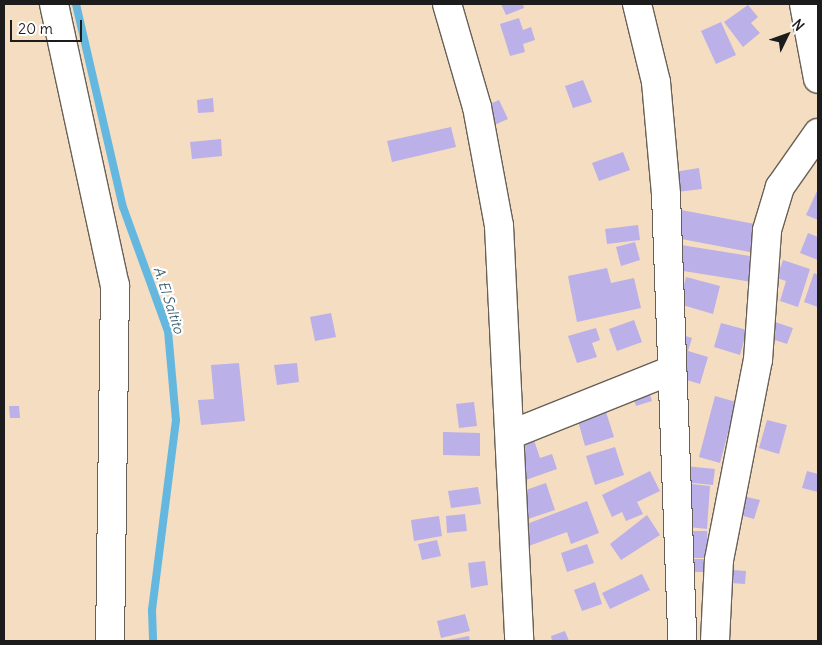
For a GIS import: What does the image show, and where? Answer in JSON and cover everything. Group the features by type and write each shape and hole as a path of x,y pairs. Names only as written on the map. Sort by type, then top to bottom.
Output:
{"street":[{"path":"54,4 115,285 110,641"},
{"path":"447,4 476,107 499,226 512,434 519,641"},
{"path":"637,4 660,110 682,641"},
{"path":"804,4 818,79"},
{"path":"715,641 719,560 758,360 767,230 780,186 818,133"},
{"path":"512,434 672,370"}],"building":[{"path":"501,4 523,4 524,8 506,15"},
{"path":"748,5 758,17 751,23 760,33 743,47 724,22"},
{"path":"519,18 523,30 531,27 535,40 523,44 525,52 510,56 500,24"},
{"path":"721,22 736,55 716,64 701,31"},
{"path":"583,80 592,102 573,108 565,86"},
{"path":"213,98 214,112 198,113 197,100"},
{"path":"499,100 508,119 487,128 479,109"},
{"path":"451,127 456,147 392,162 387,141"},
{"path":"221,139 222,156 192,159 190,142"},
{"path":"623,152 630,170 599,181 592,163"},
{"path":"699,168 702,189 677,192 674,172"},
{"path":"818,189 818,220 806,215"},
{"path":"676,209 760,225 755,253 671,237"},
{"path":"638,225 640,240 607,244 605,229"},
{"path":"808,233 818,237 818,260 800,253"},
{"path":"635,242 640,260 621,266 616,247"},
{"path":"675,244 756,257 752,282 671,269"},
{"path":"783,260 810,269 798,307 780,301 786,281 777,278"},
{"path":"607,268 611,283 634,278 641,308 577,322 568,276"},
{"path":"814,273 818,275 818,307 804,302"},
{"path":"686,277 720,286 713,314 679,304"},
{"path":"331,313 336,337 315,341 310,317"},
{"path":"634,320 642,342 617,351 609,329"},
{"path":"772,321 793,328 787,344 766,337"},
{"path":"721,323 747,330 740,355 714,347"},
{"path":"596,328 600,340 592,343 597,357 577,363 568,336"},
{"path":"679,334 692,338 688,351 708,357 700,384 680,378"},
{"path":"239,363 245,421 201,425 198,400 214,399 211,365"},
{"path":"297,363 299,382 277,385 274,365"},
{"path":"647,386 652,401 636,406 631,391"},
{"path":"715,396 736,402 720,463 699,457"},
{"path":"474,402 477,426 459,428 456,404"},
{"path":"9,406 19,406 20,418 10,418"},
{"path":"606,412 614,437 585,446 578,421"},
{"path":"767,420 787,425 779,454 759,448"},
{"path":"443,432 480,433 480,456 443,455"},
{"path":"533,437 540,458 552,454 557,469 520,482 517,442"},
{"path":"615,447 624,475 595,485 586,456"},
{"path":"685,466 715,469 713,485 683,482"},
{"path":"650,471 660,491 637,502 643,514 626,521 622,512 612,517 602,495"},
{"path":"807,471 818,474 818,492 802,488"},
{"path":"546,483 555,510 522,521 520,492"},
{"path":"692,484 710,486 707,529 689,527"},
{"path":"478,487 481,504 451,508 448,491"},
{"path":"738,495 760,500 754,519 733,513"},
{"path":"587,501 599,533 571,544 567,532 526,547 519,527"},
{"path":"465,514 467,531 447,533 446,516"},
{"path":"647,515 660,535 621,560 610,544"},
{"path":"439,516 442,536 414,541 411,520"},
{"path":"682,531 707,531 708,558 683,558"},
{"path":"437,540 441,556 422,560 418,544"},
{"path":"587,544 594,563 567,572 561,553"},
{"path":"685,559 706,559 706,572 685,572"},
{"path":"485,561 488,585 471,588 468,563"},
{"path":"732,570 746,571 745,584 731,583"},
{"path":"642,574 650,590 610,609 602,593"},
{"path":"595,582 602,604 582,611 574,590"},
{"path":"465,614 470,631 441,638 437,621"},
{"path":"565,631 569,641 552,641 551,636"},
{"path":"469,636 470,641 448,640"}],"waterway":[{"name":"A. El Saltito","path":"76,4 123,207 168,331 176,420 152,610 153,641"}]}
